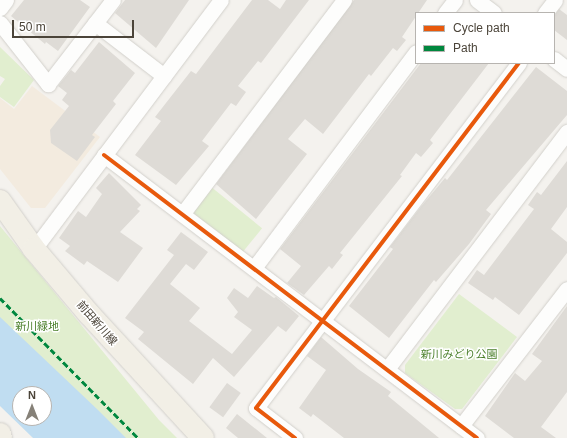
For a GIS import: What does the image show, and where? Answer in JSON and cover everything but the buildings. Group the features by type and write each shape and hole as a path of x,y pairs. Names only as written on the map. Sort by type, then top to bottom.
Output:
{"main road":[{"name":"前田新川線","path":"0,202 34,249 99,326 203,438"},
{"path":"0,434 1,438"}],"street":[{"path":"0,8 6,0"},
{"path":"0,23 48,84 113,0"},
{"path":"34,249 221,0"},
{"path":"183,213 344,0"},
{"path":"446,12 455,0"},
{"path":"477,0 493,12"},
{"path":"546,12 555,0"},
{"path":"95,23 164,76"},
{"path":"254,268 415,53"},
{"path":"555,60 567,69"},
{"path":"295,438 256,408 322,319 518,64"},
{"path":"387,369 567,132"},
{"path":"104,156 183,213 477,438"},
{"path":"461,426 567,289"}],"shaded area":[{"path":"32,86 100,137 45,208 31,208 0,169 0,98 14,109"}],"green space":[{"path":"0,47 34,80 14,107 0,97 0,86 5,79 0,76"},
{"path":"210,186 262,228 241,254 189,212"},
{"name":"新川緑地","path":"0,226 159,420 177,438 99,438 52,391 52,386 47,386 0,339"},
{"name":"新川みどり公園","path":"459,294 517,337 462,409 455,409 405,373 405,365"}],"water":[{"path":"0,317 126,438 33,438 21,426 52,426 52,386 12,386 12,418 0,406"}],"marked path":[{"path":"0,298 138,438"}],"cycle path":[{"path":"295,438 256,408 518,64"},
{"path":"104,155 477,438"}]}
